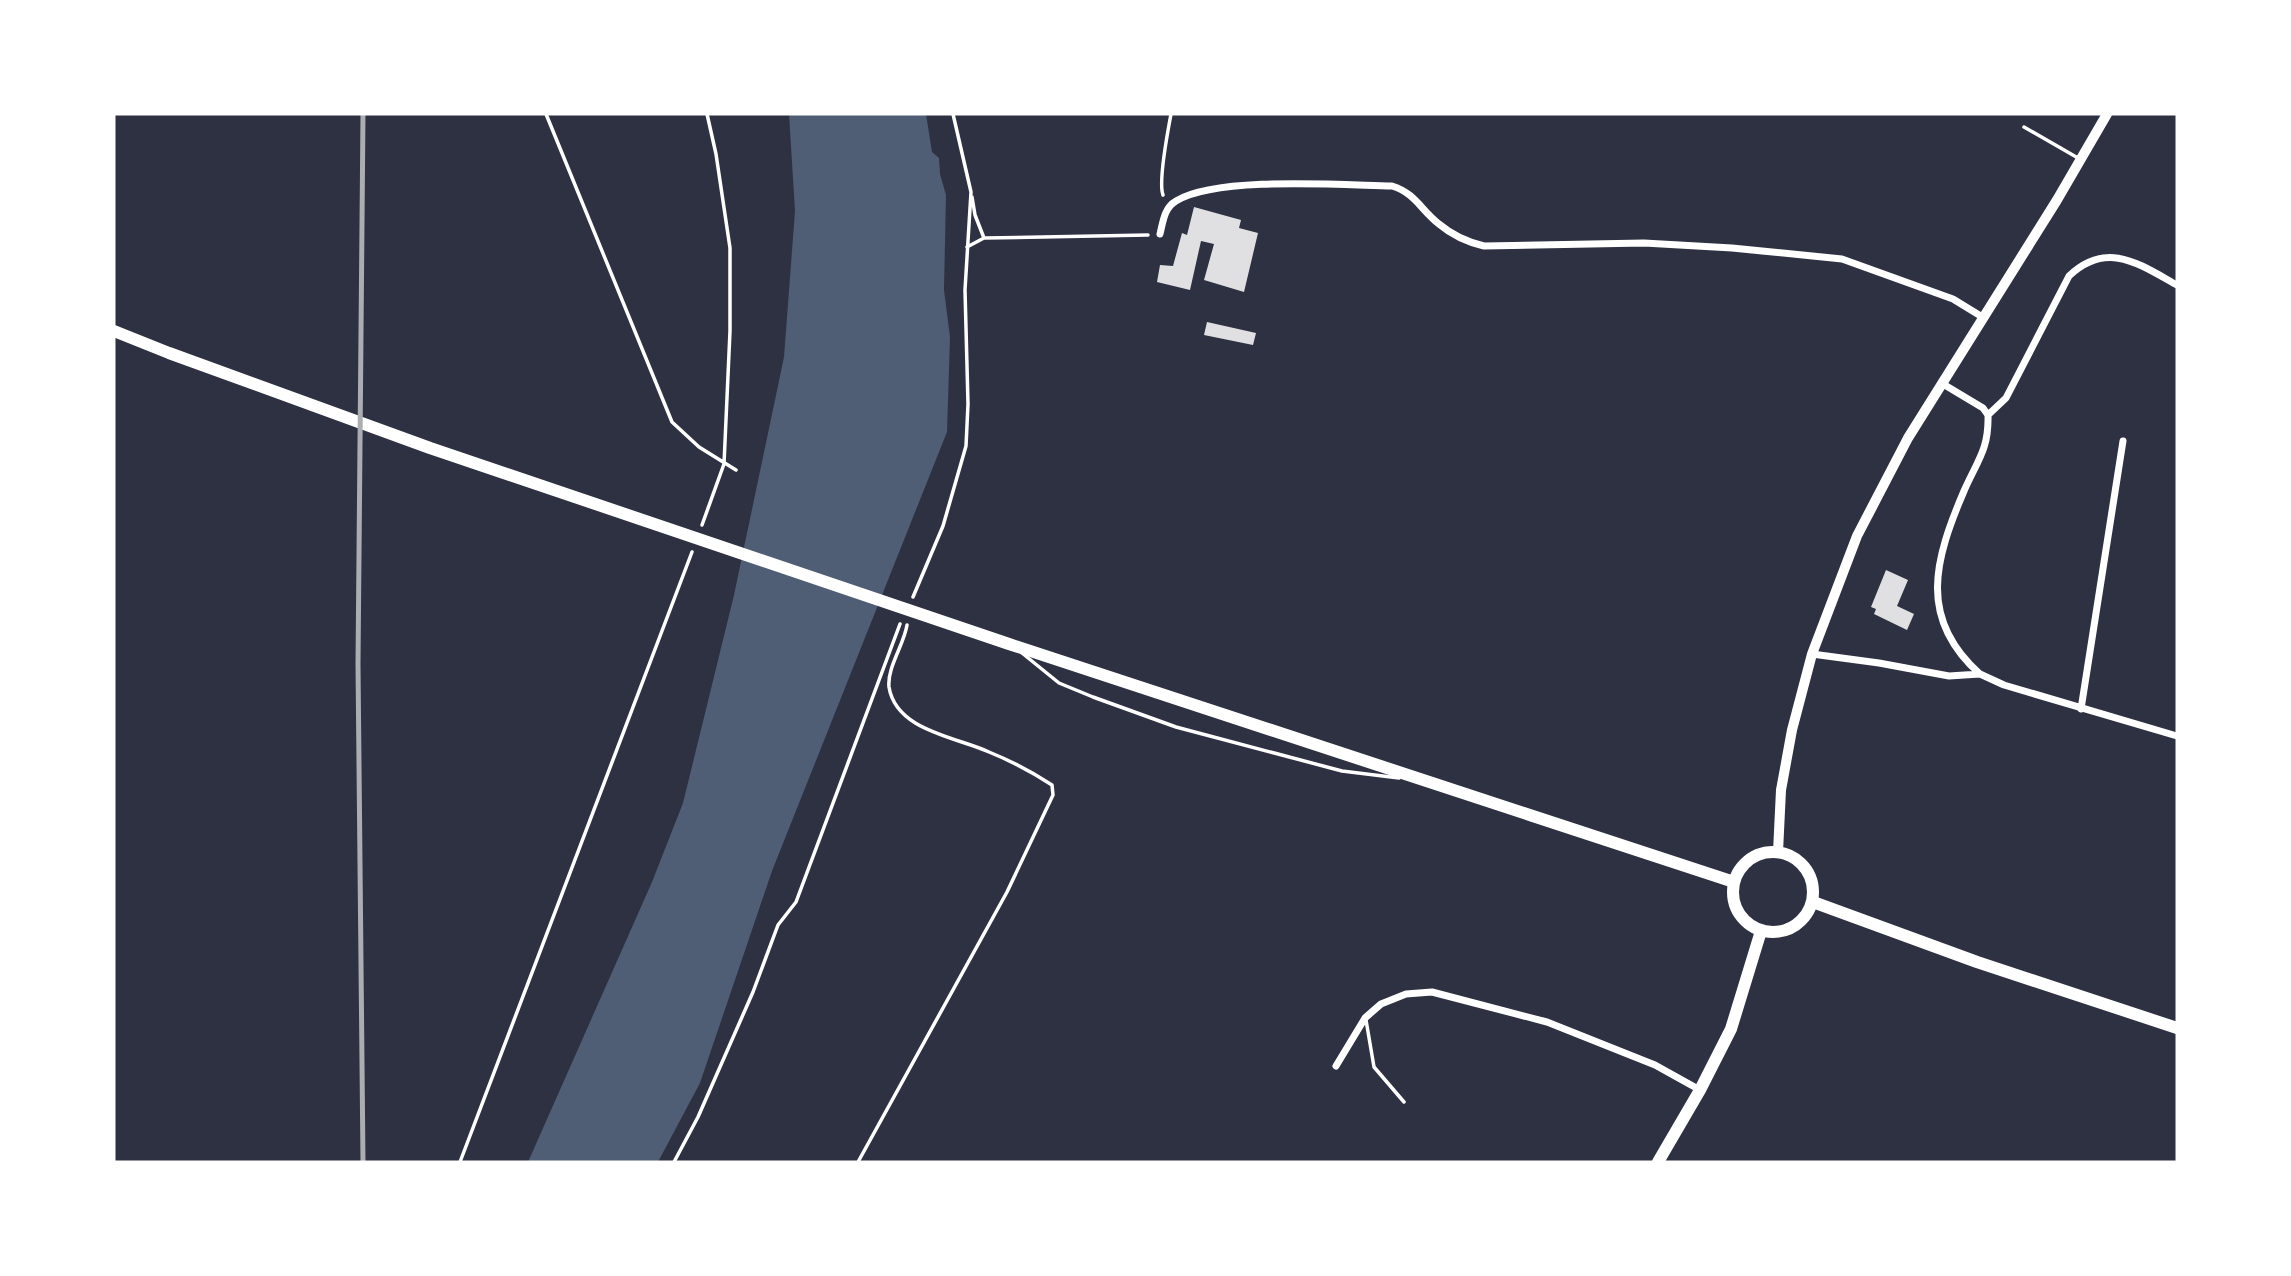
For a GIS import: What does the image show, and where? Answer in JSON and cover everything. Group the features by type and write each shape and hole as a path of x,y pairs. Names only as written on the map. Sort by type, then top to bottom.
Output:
{"highway":[{"path":"114,331 430,447 631,516 1009,644 1734,882"},
{"path":"1778,852 1791,856 1802,864 1810,875 1814,888 1813,902 1808,914 1799,924 1787,931 1761,931 1750,925 1735,906 1734,882 1746,863 1756,856 1778,852"},
{"path":"1813,902 1977,962 2177,1028"},
{"path":"1658,1162 1700,1090 1731,1029 1761,931"}],"main road":[{"path":"1778,852 1781,790 1792,730 1812,654 1857,536 1908,438 1984,318 2106,114"}],"street":[{"path":"1160,234 1168,207 1197,192 1283,184 1392,186 1406,190 1437,223 1454,235 1484,246 1644,243 1732,248 1842,260 1953,299 1984,318"},
{"path":"2177,285 2139,264 2117,257 2095,260 2069,276 2006,398 1989,415 1986,447 1965,489 1944,542 1937,589 1942,622 1948,637 1957,651 1980,674 2004,685 2177,736"},
{"path":"1943,384 1983,408 1989,415"},
{"path":"2081,709 2123,441"},
{"path":"1812,654 1949,676 1980,674"},
{"path":"1336,1066 1365,1018 1381,1004 1406,994 1432,992 1547,1022 1655,1065 1700,1090"}],"lane":[{"path":"2024,127 2080,159"},
{"path":"1009,644 1059,683 1176,727 1342,771 1419,780"},
{"path":"1365,1018 1374,1067 1404,1102"}],"path":[{"path":"546,114 672,422 699,447 736,470"},
{"path":"702,525 724,464 730,331 730,248 716,154 707,114"},
{"path":"953,114 975,215 984,238"},
{"path":"1168,207 1161,190 1171,114"},
{"path":"912,599 943,526 966,446 968,404 965,290 971,192"},
{"path":"967,247 984,238 1160,234"},
{"path":"460,1162 693,549"},
{"path":"674,1162 698,1118 778,925 796,902 877,690 898,627 906,619 889,685 894,702 918,726 989,751 1052,785 1053,795 996,914 858,1162"}],"water":[{"path":"789,114 926,114 932,152 939,158 946,195 944,290 950,337 947,432 772,871 700,1083 658,1162 528,1162 652,882 683,803 734,595 784,357 795,211"}],"building":[{"path":"1194,207 1241,220 1239,228 1258,233 1244,292 1204,280 1214,244 1201,241 1190,290 1157,282 1160,265 1173,266 1182,233 1187,235"},
{"path":"1207,322 1256,333 1253,345 1204,335"},
{"path":"1886,570 1908,580 1897,606 1914,614 1907,630 1874,614 1876,609 1871,607"}],"railway":[{"path":"363,114 358,664 363,1162"}]}
